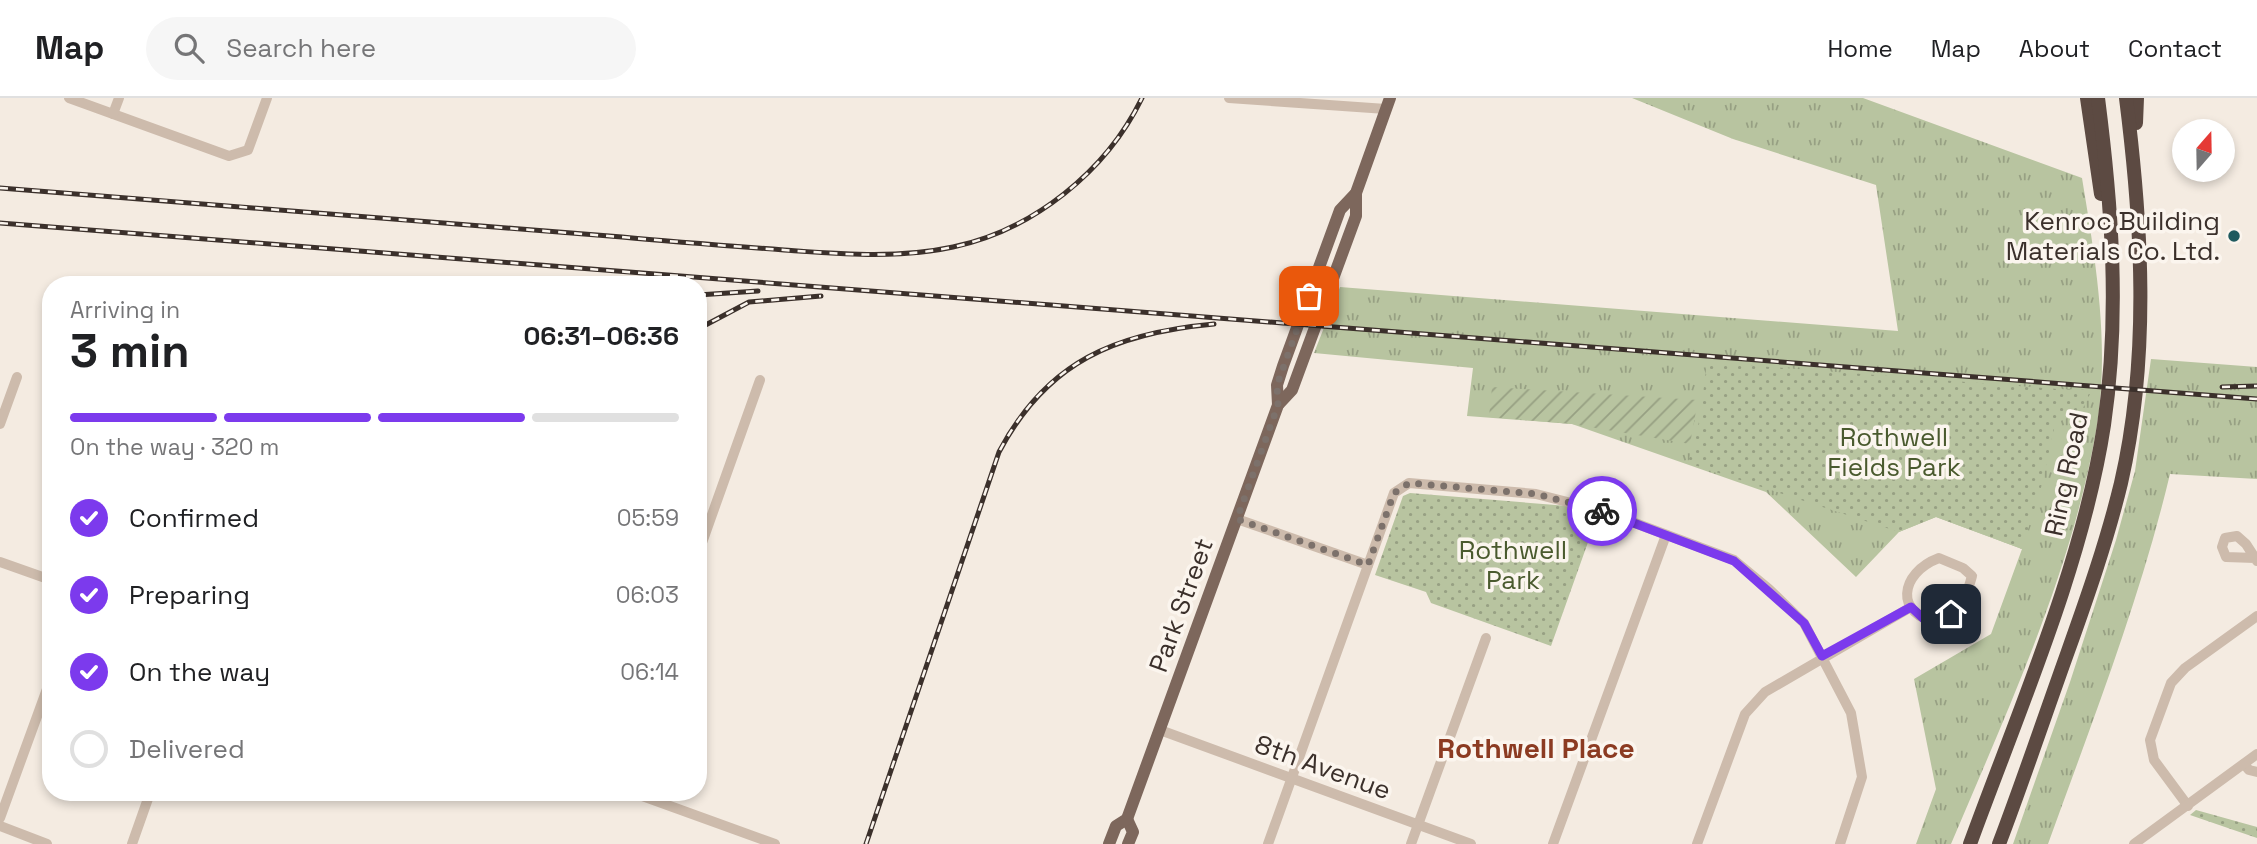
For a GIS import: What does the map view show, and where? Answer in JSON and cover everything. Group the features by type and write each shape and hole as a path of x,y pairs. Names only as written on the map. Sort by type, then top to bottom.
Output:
{"highway":[{"path":"2087,98 2112,261"},
{"name":"Ring Road","path":"1970,844 2069,568 2091,487 2103,427 2113,344 2112,261 2108,177 2098,98"},
{"name":"Ring Road","path":"2000,844 2095,574 2121,481 2130,428 2138,348 2140,287 2134,159 2126,98"},
{"path":"2134,159 2137,98"},
{"path":"1962,844 1995,776"}],"main road":[{"name":"Park Street","path":"1109,844 1116,826 1127,819 1278,405 1292,390 1356,216 1356,193 1388,104"},
{"name":"Park Street","path":"1127,819 1133,832 1128,844"}],"street":[{"path":"69,98 229,156 248,150 267,98"},
{"path":"113,114 119,98"},
{"path":"1229,98 1388,104"},
{"path":"0,424 17,377"},
{"path":"707,529 760,380"},
{"path":"1268,844 1394,493 1409,483 1536,494 1603,511 1734,561 1804,623 1851,713 1862,767 1860,789 1840,844"},
{"path":"1237,519 1368,565"},
{"path":"1553,844 1667,535"},
{"path":"1939,558 1963,568 1972,576 1963,607 1939,622 1925,620 1911,607 1909,578 1924,564 1939,558"},
{"path":"0,562 42,577"},
{"path":"1697,844 1745,714 1765,692 1822,656 1911,607"},
{"path":"2189,806 2154,760 2150,740 2166,694 2171,683 2185,668 2257,616"},
{"path":"1411,844 1486,638"},
{"path":"0,818 42,703"},
{"name":"8th Avenue","path":"1160,730 1471,844"},
{"path":"2136,843 2257,754"},
{"path":"2244,764 2249,770 2257,772"},
{"path":"132,844 147,801"},
{"path":"656,801 775,844"},
{"path":"0,826 47,844"}],"green space":[{"path":"1632,98 1863,98 2082,178 2096,270 2101,332 2101,394 2097,425 2072,533 2055,586 2016,690 1951,844 1916,844 1936,789 1914,679 1991,634 2022,549 1936,517 1899,532 1856,577 1766,492 1572,424 1467,416 1473,368 1314,353 1340,287 1898,331 1876,185 1733,139"},
{"path":"2151,359 2257,367 2257,479 2170,474 2130,614 2048,844 2013,844 2116,540 2135,471"},
{"name":"Rothwell Fields Park","path":"1707,362 2092,390 2082,410 2055,424 2042,484 2022,549 1936,517 1899,532 1688,463 1700,418"},
{"path":"1492,387 1698,400 1690,444 1572,424 1489,417"},
{"name":"Rothwell Park","path":"1410,493 1568,506 1597,517 1551,646 1431,603 1426,592 1375,575 1403,496"},
{"path":"2196,810 2257,827 2257,838 2190,815"}],"railway":[{"path":"0,188 784,250 911,253 953,247 983,239 1038,212 1064,194 1109,150 1142,98"},
{"path":"0,223 680,276"},
{"path":"707,278 2257,399"},
{"path":"707,294 758,291"},
{"path":"707,324 749,302 821,296"},
{"path":"866,844 999,452 1018,421 1039,395 1062,374 1088,357 1116,344 1146,335 1214,324"},
{"path":"2222,387 2257,386"}],"way so far":[{"path":"1309,296 1277,385 1278,405 1237,519 1368,565 1394,493 1409,483 1536,494 1602,511"}],"place":[{"name":"Kenroc Building Materials Co. Ltd.","path":"2234,236"}],"district":[{"name":"Rothwell Place","path":"1536,748"}],"route":[{"path":"1602,511 1734,561 1769,589 1804,623 1822,656 1911,607 1925,620 1939,622 1951,614"}]}
